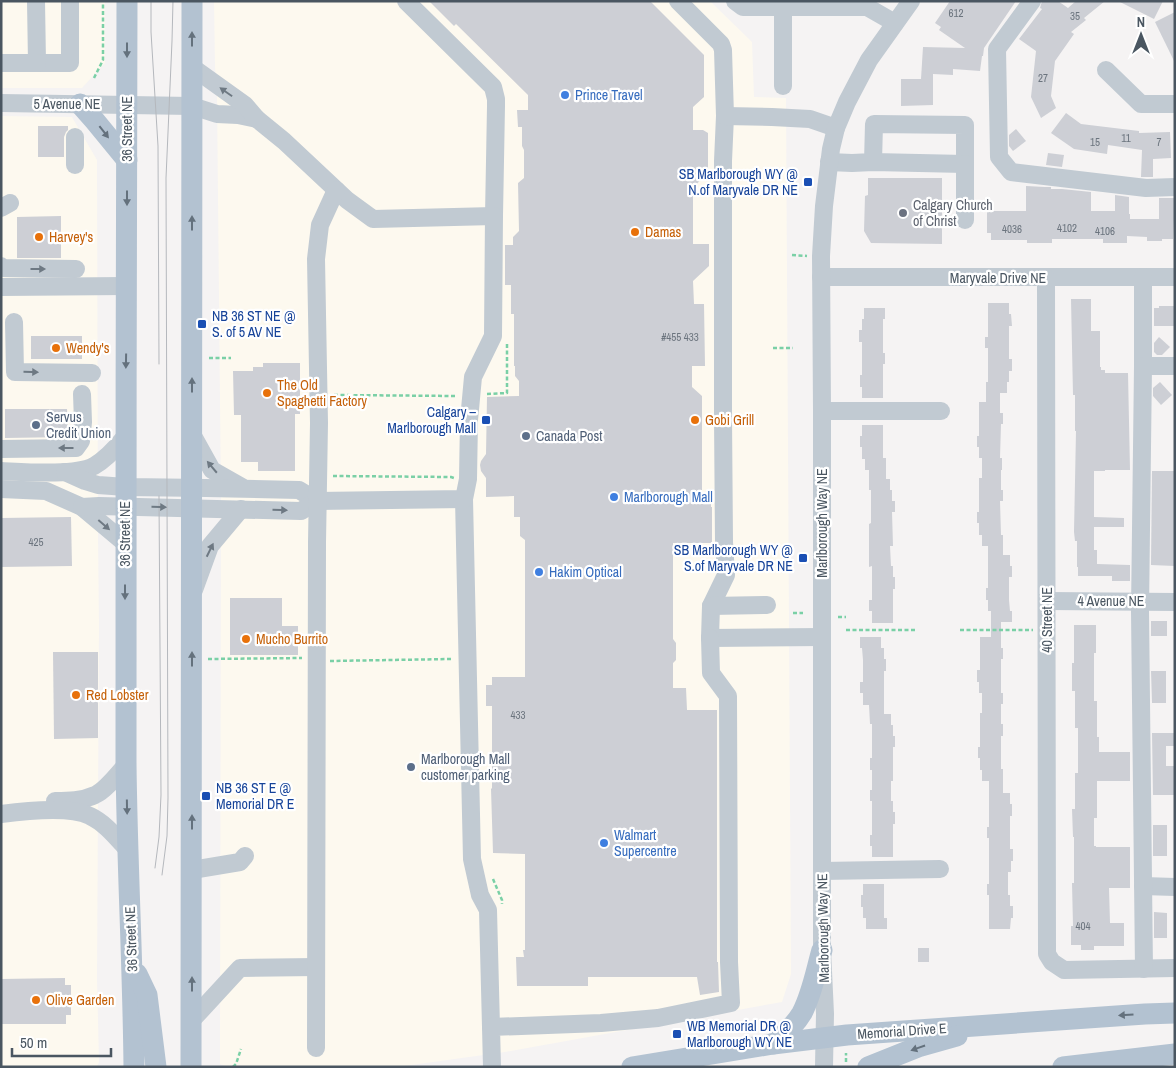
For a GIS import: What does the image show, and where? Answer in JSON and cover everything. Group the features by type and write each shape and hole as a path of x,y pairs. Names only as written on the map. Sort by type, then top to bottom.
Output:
{"main road":[{"name":"36 Street NE","path":"127,1 126,764 134,1067"},
{"path":"191,1067 192,1"},
{"path":"80,104 127,160"},
{"path":"773,1044 789,1030 801,1014 822,950"},
{"path":"132,962 147,995 156,1067"},
{"path":"121,1067 125,1028 133,996"},
{"name":"Memorial Drive E","path":"632,1067 773,1044 847,1035 1175,1012"},
{"path":"868,1067 918,1047 998,1024"},
{"path":"192,1026 204,1067"},
{"path":"1063,1067 1175,1054"}],"street":[{"path":"36,1 37,63"},
{"path":"1,63 70,63 70,1"},
{"path":"406,1 493,87 496,99 493,336 473,377 469,420 468,478 464,499 472,859 480,896 488,910 492,1067"},
{"path":"491,1027 658,1018 731,1004 729,962 728,696 711,673 710,638 711,606 726,575 723,426 723,161 725,116 723,50 721,44 678,1"},
{"path":"735,1 743,7 855,4 867,7 896,24"},
{"name":"Marlborough Way NE","path":"824,1067 825,1014 822,950 821,256 824,206 830,149 836,128 847,102 869,60 911,1"},
{"path":"1032,1 996,49 999,157 1010,172 1146,188 1175,187"},
{"path":"783,7 783,86"},
{"path":"192,67 244,105 347,200 372,219 494,216"},
{"path":"1106,70 1141,104 1175,104"},
{"name":"5 Avenue NE","path":"1,103 192,106 217,114 238,115 257,119"},
{"path":"725,116 810,119 836,128"},
{"path":"873,162 874,124 965,125 965,220"},
{"path":"75,138 75,164"},
{"path":"829,162 965,164"},
{"path":"316,1048 319,373 316,259 320,225 336,190"},
{"path":"1,266 3,268 76,269"},
{"name":"Maryvale Drive NE","path":"821,277 1175,277"},
{"path":"1143,277 1140,602 1144,969 1175,968"},
{"name":"40 Street NE","path":"1046,278 1047,954 1052,962 1064,970 1144,969"},
{"path":"1,287 126,286"},
{"path":"14,322 15,372 92,373"},
{"path":"1143,366 1175,366"},
{"path":"1,449 76,448 81,441 83,422 82,394"},
{"path":"822,410 941,411"},
{"path":"192,434 212,470 244,489"},
{"path":"1,471 65,472 93,466 114,450 125,437"},
{"path":"65,472 126,497"},
{"path":"1,489 46,491 82,507 125,543"},
{"path":"82,507 99,506 126,497 192,498 244,489 299,490 318,500 464,499"},
{"path":"192,498 241,509 300,511 318,500"},
{"path":"192,595 210,546 241,509"},
{"name":"4 Avenue NE","path":"1047,601 1175,602"},
{"path":"711,606 768,605"},
{"path":"710,638 822,637"},
{"path":"1,801 72,801 96,795 126,764"},
{"path":"1,814 24,811 68,810 79,812 103,824 127,849"},
{"path":"192,870 240,862 245,856"},
{"path":"822,871 940,870"},
{"path":"1143,886 1175,886"},
{"path":"192,1026 240,968 316,967"}],"path":[{"path":"94,78 103,60 104,1"},
{"path":"792,255 808,256"},
{"path":"482,394 507,393 507,337"},
{"path":"773,348 793,348"},
{"path":"207,358 231,358"},
{"path":"334,395 462,396"},
{"path":"326,476 451,476 455,478"},
{"path":"793,613 803,613"},
{"path":"838,617 846,617"},
{"path":"846,630 916,630"},
{"path":"960,630 1047,630"},
{"path":"207,659 304,658 317,661 468,659"},
{"path":"491,874 502,900 502,910"},
{"path":"233,1067 236,1064 241,1049"}],"shaded area":[{"path":"1,1 105,1 105,63 82,88 1,88"},
{"path":"214,1 710,1 752,42 754,97 786,98 791,974 782,1002 505,1052 397,1067 227,1067 220,1064 221,501 217,95"},
{"path":"1,116 72,117 97,160 99,625 97,979 99,1062 97,1067 1,1067"}],"building":[{"name":"Marlborough Mall","path":"429,1 650,1 704,55 704,97 693,107 693,130 703,130 708,133 708,172 693,188 693,244 709,244 709,266 693,281 694,304 704,304 705,366 692,366 692,387 702,396 702,492 705,492 705,504 711,504 712,507 712,543 673,543 673,639 676,643 676,660 673,663 673,688 686,688 687,710 717,710 717,962 719,992 700,995 697,977 588,977 588,986 517,986 516,957 524,957 523,950 525,950 525,854 493,853 491,789 492,706 486,706 486,685 492,685 492,677 525,677 525,540 520,536 520,517 514,517 514,496 486,497 486,478 481,471 480,465 486,454 487,397 519,396 519,381 515,376 514,366 514,314 511,314 511,285 505,285 505,245 513,245 513,237 519,231 518,183 524,178 524,150 522,146 522,127 518,127 517,110 528,110 528,95 456,24 454,26"},
{"path":"950,1 1016,1 984,48 980,71 953,69 953,75 933,74 933,105 901,106 901,79 921,79 923,47 965,48 939,30 941,27 935,23"},
{"path":"1042,1 1058,1 1068,8 1076,1 1105,1 1084,18 1086,20 1071,32 1074,34 1055,61 1051,96 1056,108 1041,118 1031,97 1036,51 1019,39 1042,9 1040,8"},
{"path":"1118,1 1163,1 1154,19"},
{"path":"1175,12 1175,63 1155,22"},
{"path":"1066,113 1081,124 1139,131 1139,133 1170,132 1171,158 1153,159 1153,177 1141,177 1142,150 1108,145 1107,154 1074,149 1051,133"},
{"path":"38,126 68,126 64,137 64,157 38,157"},
{"path":"1016,129 1026,141 1013,151 1009,146 1009,135"},
{"path":"1048,153 1064,155 1062,167 1046,165"},
{"name":"Calgary Church of Christ","path":"868,178 942,178 942,244 871,243 864,231 865,196 868,195"},
{"path":"1026,186 1091,192 1091,211 1115,211 1115,195 1129,197 1130,219 1159,219 1159,198 1175,198 1173,239 1147,241 1147,237 1127,236 1127,243 1103,243 1103,239 1052,239 1052,243 1027,243 1027,240 991,240 991,233 987,233 987,211 1026,211"},
{"name":"Harvey's","path":"61,216 61,258 17,258 17,217"},
{"path":"1071,299 1091,299 1091,331 1100,331 1101,370 1105,370 1105,373 1128,373 1130,470 1094,471 1094,517 1124,518 1124,527 1094,527 1094,550 1097,550 1097,564 1130,565 1130,581 1112,581 1112,576 1078,576 1077,541 1075,541 1074,532 1076,431 1075,395 1073,395"},
{"path":"988,303 1009,303 1012,326 1009,326 1009,359 1012,359 1012,371 1009,371 1007,393 1000,393 1000,413 1003,413 1000,458 1002,458 1001,490 1003,490 1003,501 1000,501 1001,535 1003,535 1003,555 1010,555 1010,566 1012,566 1012,577 1009,577 1009,600 1012,622 1001,622 1003,659 1001,659 1001,693 1003,693 1003,704 1001,704 1001,724 1003,724 1003,736 1001,736 1001,769 1003,769 1003,793 1010,793 1010,804 1012,804 1010,849 1013,849 1013,861 1011,861 1011,872 1008,872 1008,895 1010,895 1010,906 1013,906 1013,918 1011,918 1010,929 989,929 989,895 987,895 987,884 989,884 989,838 987,838 987,827 989,827 989,781 982,781 980,758 978,758 978,747 980,747 980,713 982,713 982,693 979,693 979,682 977,682 977,670 980,670 980,637 991,637 991,611 988,611 988,600 986,600 986,588 988,588 988,546 982,546 982,535 979,535 979,523 977,523 977,512 979,512 979,478 982,478 982,458 979,458 977,436 979,436 979,402 986,402 986,382 988,382 988,348 985,348 985,337 988,337"},
{"path":"1159,306 1175,306 1175,326 1154,326 1154,308 1159,308"},
{"path":"864,308 885,308 885,319 883,319 883,353 885,353 885,364 883,364 883,398 862,398 860,375 862,375 862,342 859,342 859,330 862,330"},
{"name":"Wendy's","path":"31,336 82,336 82,359 31,359"},
{"path":"1159,337 1170,347 1162,355 1157,355 1154,352 1154,343"},
{"path":"263,363 300,363 300,414 295,414 295,471 258,471 258,462 241,462 241,415 234,415 233,371 253,371 253,367 263,367"},
{"path":"1160,382 1172,395 1161,405 1153,396 1153,388"},
{"name":"Servus Credit Union","path":"5,409 67,409 68,437 5,438"},
{"path":"862,425 883,425 883,458 886,458 886,479 890,479 892,501 895,501 895,512 892,512 893,546 890,546 891,566 893,566 893,577 895,577 893,623 872,623 872,611 869,611 869,600 872,600 872,566 869,567 871,490 869,490 869,470 865,470 865,459 862,459 862,447 860,447"},
{"path":"1152,471 1175,471 1175,566 1151,565"},
{"path":"71,517 72,566 1,567 1,518"},
{"path":"230,598 282,598 282,626 298,626 298,655 230,655"},
{"path":"1151,621 1167,621 1167,636 1151,636"},
{"path":"1074,625 1096,625 1094,701 1097,701 1099,752 1130,752 1130,781 1097,781 1097,818 1094,818 1094,846 1130,847 1130,888 1109,888 1110,923 1124,923 1124,946 1094,946 1094,950 1081,950 1081,945 1071,945 1071,926 1073,926 1072,883 1074,883 1072,809 1075,809 1075,773 1078,773 1078,728 1075,728 1075,691 1072,691"},
{"path":"860,637 881,637 881,648 884,648 884,659 886,659 886,671 884,671 884,714 891,714 893,736 895,736 895,747 893,747 893,781 891,781 891,801 893,801 893,812 895,812 893,857 872,857 872,846 870,846 870,835 872,835 872,801 870,801 870,790 872,790 872,770 870,770 870,758 872,758 872,724 870,724 869,705 863,705 863,693 860,693 860,682 863,682 863,660"},
{"name":"Red Lobster","path":"53,652 98,652 98,738 54,739"},
{"path":"1151,671 1166,671 1166,703 1152,703"},
{"path":"1152,733 1175,733 1175,746 1166,746 1166,766 1175,766 1175,795 1153,795"},
{"path":"1153,825 1167,825 1167,856 1153,856"},
{"path":"863,884 884,884 884,918 887,918 887,929 866,929 866,918 863,918 863,907 861,907"},
{"path":"1154,912 1167,913 1167,938 1154,938"},
{"path":"918,948 929,948 929,962 918,962"},
{"name":"Olive Garden","path":"65,978 65,985 71,985 71,1015 66,1015 66,1024 1,1024 1,979"}],"tram line":[{"path":"151,1 158,146 159,364"},
{"path":"162,875 167,836 168,798 166,178 173,1"},
{"path":"155,868 161,795 159,496"}],"place":[{"name":"Prince Travel","path":"565,95"},
{"name":"SB Marlborough WY @ N.of Maryvale DR NE","path":"808,182"},
{"name":"Calgary Church of Christ","path":"903,213"},
{"name":"Damas","path":"635,232"},
{"name":"Harvey's","path":"39,237"},
{"name":"NB 36 ST NE @ S. of 5 AV NE","path":"202,324"},
{"name":"Wendy's","path":"56,348"},
{"name":"The Old Spaghetti Factory","path":"267,393"},
{"name":"Calgary – Marlborough Mall","path":"486,420"},
{"name":"Gobi Grill","path":"695,420"},
{"name":"Servus Credit Union","path":"36,425"},
{"name":"Canada Post","path":"526,436"},
{"name":"Marlborough Mall","path":"614,497"},
{"name":"SB Marlborough WY @ S.of Maryvale DR NE","path":"803,558"},
{"name":"Hakim Optical","path":"539,572"},
{"name":"Mucho Burrito","path":"246,639"},
{"name":"Red Lobster","path":"76,695"},
{"name":"Marlborough Mall customer parking","path":"411,767"},
{"name":"NB 36 ST E @ Memorial DR E","path":"206,796"},
{"name":"Walmart Supercentre","path":"604,843"},
{"name":"Olive Garden","path":"36,1000"},
{"name":"WB Memorial DR @ Marlborough WY NE","path":"677,1034"}]}
